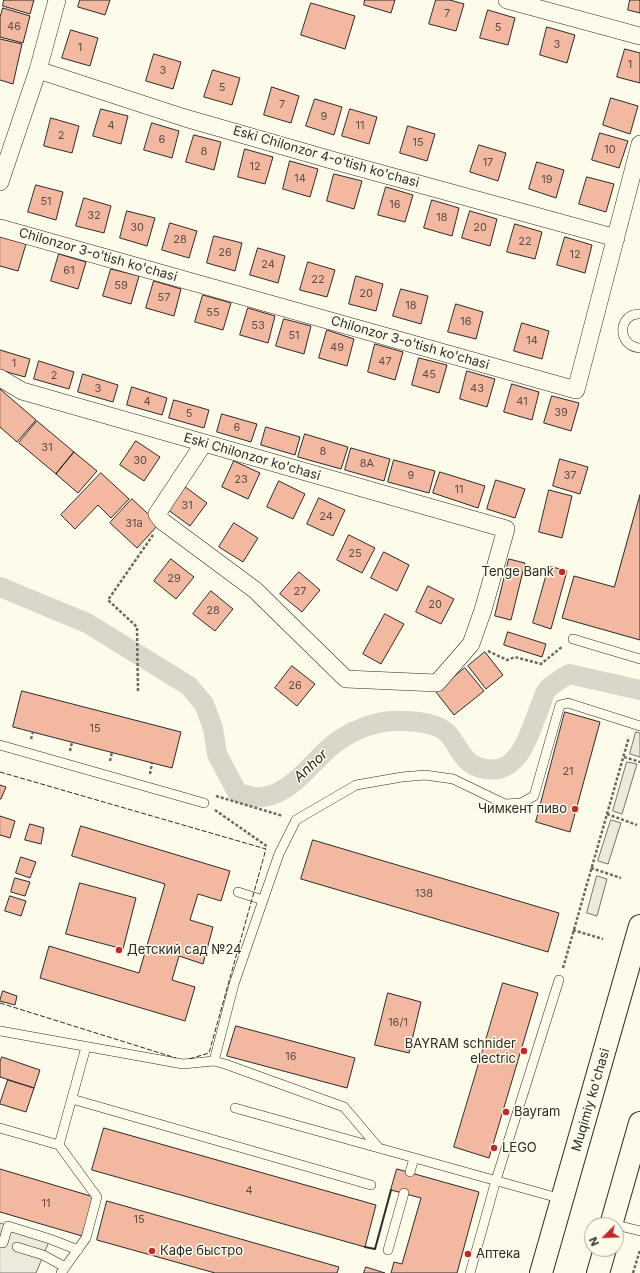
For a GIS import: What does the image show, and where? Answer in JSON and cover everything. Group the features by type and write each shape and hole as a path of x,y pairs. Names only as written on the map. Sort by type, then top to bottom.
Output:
{"main road":[{"name":"Muqimiy ko'chasi","path":"541,1273 640,926"},
{"path":"614,1217 640,1123"},
{"path":"598,1273 603,1257"}],"street":[{"path":"0,182 38,70 58,0"},
{"path":"507,0 640,36"},
{"name":"Eski Chilonzor 4-o'tish ko'chasi","path":"38,70 193,120 335,161 616,238"},
{"name":"Chilonzor 3-o'tish ko'chasi","path":"0,228 576,390 640,144"},
{"name":"Eski Chilonzor ko'chasi","path":"0,378 22,391 506,529 484,610 471,644"},
{"path":"204,443 157,514 162,521 255,590 346,679 436,683 471,644"}],"lane":[{"path":"640,314 630,317 618,328 628,344 634,348 640,348"},
{"path":"573,639 640,659"},
{"path":"214,1061 234,984 279,854 296,820 356,785 402,777 424,775 453,779 505,804 521,803 534,796 560,705 568,703 636,725"},
{"path":"0,745 204,803"},
{"path":"238,892 263,900"},
{"path":"470,1273 496,1180 559,980"},
{"path":"0,1031 183,1064 214,1061 344,1107 378,1147"},
{"path":"59,1145 86,1047"},
{"path":"72,1099 371,1185"},
{"path":"235,1108 562,1199"},
{"path":"0,1128 59,1145 97,1197 86,1238 63,1270 43,1255 18,1247"},
{"path":"410,1172 414,1158"},
{"path":"388,1250 404,1193"},
{"path":"0,1242 3,1243 8,1226 50,1239 78,1250"},
{"path":"624,1227 640,1231"}],"path":[{"path":"138,691 137,627 108,600 162,521"},
{"path":"471,644 507,660 516,657 541,664 573,639"},
{"path":"559,980 624,757 636,725"},
{"path":"624,757 640,762"},
{"path":"210,794 296,820"},
{"path":"204,803 279,854"},
{"path":"607,814 637,825"},
{"path":"592,868 621,878"},
{"path":"573,930 603,939"},
{"path":"633,1273 640,1250"}],"shaded area":[{"path":"636,732 640,733 640,757 630,754"},
{"path":"627,762 637,764 622,814 613,811"},
{"path":"611,820 621,823 608,864 598,861"},
{"path":"597,876 607,879 597,916 587,913"},
{"path":"0,1223 50,1239 36,1273 0,1273"}],"building":[{"path":"4,0 34,0 30,14 3,6"},
{"path":"80,0 110,0 105,15 78,7"},
{"path":"365,0 395,0 391,13 364,5"},
{"path":"436,0 450,0 464,4 456,31 429,24"},
{"path":"630,0 640,0 640,13 628,10"},
{"path":"311,3 355,16 345,49 301,35"},
{"path":"3,8 30,16 23,43 0,37 0,18"},
{"path":"488,10 515,18 508,45 480,38"},
{"path":"547,27 575,35 567,63 540,55"},
{"path":"71,30 98,38 90,66 62,58"},
{"path":"0,39 22,44 13,84 0,80"},
{"path":"625,49 640,53 640,83 617,77"},
{"path":"154,54 181,62 173,89 146,81"},
{"path":"213,70 240,78 232,105 204,97"},
{"path":"272,87 299,96 291,123 264,115"},
{"path":"611,98 638,106 630,134 603,125"},
{"path":"315,99 342,107 334,135 306,126"},
{"path":"101,109 128,116 121,144 93,136"},
{"path":"350,109 377,117 369,144 342,136"},
{"path":"51,118 79,126 72,153 44,146"},
{"path":"152,123 179,131 172,158 144,150"},
{"path":"408,126 435,134 427,161 400,153"},
{"path":"600,133 628,141 619,168 592,160"},
{"path":"194,135 221,142 214,170 186,162"},
{"path":"479,145 506,153 498,181 470,172"},
{"path":"245,149 273,157 265,184 238,177"},
{"path":"290,161 318,169 310,197 283,189"},
{"path":"537,162 564,170 556,198 529,189"},
{"path":"334,174 362,181 354,209 327,201"},
{"path":"587,177 614,184 606,212 579,204"},
{"path":"36,185 63,192 56,220 28,212"},
{"path":"386,187 413,195 405,222 378,215"},
{"path":"84,198 111,206 104,233 76,226"},
{"path":"432,200 459,208 452,236 424,228"},
{"path":"127,211 155,218 147,246 120,238"},
{"path":"470,211 497,219 490,246 462,238"},
{"path":"170,223 197,231 189,258 162,250"},
{"path":"515,224 542,232 535,259 507,252"},
{"path":"214,236 242,243 235,271 207,263"},
{"path":"0,237 26,244 18,271 0,266"},
{"path":"565,237 592,245 585,273 557,265"},
{"path":"258,248 285,256 278,283 250,275"},
{"path":"59,254 86,262 78,289 51,281"},
{"path":"308,262 335,270 327,297 300,290"},
{"path":"111,269 139,276 131,304 103,296"},
{"path":"356,276 383,284 376,311 349,304"},
{"path":"154,281 181,289 174,316 146,308"},
{"path":"401,289 428,296 421,324 393,316"},
{"path":"203,295 231,303 223,330 195,322"},
{"path":"456,304 483,312 476,339 448,332"},
{"path":"248,308 275,316 268,343 240,335"},
{"path":"284,319 311,326 304,354 276,346"},
{"path":"522,323 549,331 542,359 514,351"},
{"path":"327,330 354,339 347,366 319,358"},
{"path":"375,344 403,352 395,380 368,372"},
{"path":"0,350 30,359 25,377 0,370"},
{"path":"419,358 447,365 439,393 412,385"},
{"path":"39,361 74,372 69,389 34,379"},
{"path":"467,371 495,379 487,407 460,399"},
{"path":"83,374 118,385 113,402 78,392"},
{"path":"512,384 539,392 532,420 504,412"},
{"path":"132,387 167,398 162,415 127,405"},
{"path":"0,389 36,420 17,442 0,427"},
{"path":"552,396 579,403 571,431 544,423"},
{"path":"174,400 209,410 204,428 169,418"},
{"path":"222,414 257,424 251,442 217,432"},
{"path":"37,421 74,452 56,474 19,443"},
{"path":"266,427 300,437 295,455 261,445"},
{"path":"305,434 348,447 341,469 298,457"},
{"path":"136,441 160,457 144,481 120,465"},
{"path":"351,448 390,459 384,481 345,470"},
{"path":"74,452 97,471 78,493 56,474"},
{"path":"560,459 588,467 580,494 553,486"},
{"path":"394,460 435,471 429,493 388,482"},
{"path":"234,461 260,473 248,499 222,487"},
{"path":"440,472 485,486 478,508 433,493"},
{"path":"101,473 129,499 111,518 98,505 75,529 61,515"},
{"path":"496,480 525,489 515,518 487,509"},
{"path":"279,481 305,494 293,519 267,507"},
{"path":"184,486 207,503 190,526 167,509"},
{"path":"549,490 572,496 562,538 539,532"},
{"path":"640,495 640,640 562,618 574,576 614,587"},
{"path":"319,498 345,510 333,536 307,524"},
{"path":"132,499 159,524 137,548 110,523"},
{"path":"234,523 258,538 243,562 219,547"},
{"path":"349,535 375,548 362,573 337,560"},
{"path":"384,552 409,565 397,591 371,578"},
{"path":"171,559 194,577 176,599 154,581"},
{"path":"509,559 525,563 511,620 495,616"},
{"path":"549,566 567,571 551,629 533,623"},
{"path":"299,572 320,590 302,612 280,594"},
{"path":"428,586 454,599 441,624 416,612"},
{"path":"211,591 233,609 215,631 193,614"},
{"path":"385,614 404,624 381,664 363,654"},
{"path":"508,632 546,644 542,657 504,645"},
{"path":"485,652 503,675 486,689 468,666"},
{"path":"292,666 315,684 297,706 275,688"},
{"path":"465,668 484,691 454,715 436,692"},
{"path":"22,691 181,732 172,768 13,727"},
{"path":"565,712 600,722 570,832 536,822"},
{"path":"0,785 6,787 1,799 0,799"},
{"path":"0,816 15,821 10,838 0,835"},
{"path":"30,824 44,828 41,844 25,840"},
{"path":"81,826 230,871 221,901 198,894 190,920 213,927 203,964 179,956 172,980 195,987 185,1021 40,978 49,946 139,973 165,884 72,856"},
{"path":"313,840 559,913 548,952 301,879"},
{"path":"21,857 36,862 30,878 16,873"},
{"path":"15,878 30,882 25,896 11,892"},
{"path":"80,883 136,898 123,949 66,934"},
{"path":"10,896 26,901 21,916 5,911"},
{"path":"503,983 538,993 489,1158 454,1147"},
{"path":"3,991 17,996 15,1005 0,1001"},
{"path":"388,993 421,1002 409,1053 375,1045"},
{"path":"236,1026 355,1058 347,1088 227,1056"},
{"path":"2,1057 40,1070 34,1088 0,1077 0,1062"},
{"path":"8,1080 34,1088 26,1112 0,1104"},
{"path":"104,1128 376,1205 365,1247 92,1170"},
{"path":"0,1169 94,1197 82,1236 0,1212"},
{"path":"397,1169 479,1192 457,1273 391,1273 394,1262 402,1264 421,1198 391,1190"},
{"path":"107,1201 339,1267 337,1273 215,1273 97,1240"},
{"path":"366,1267 385,1273 364,1273"}],"waterway":[{"name":"Anhor","path":"0,587 87,623 189,686 204,704 213,728 217,754 237,792 253,797 273,795 282,790 300,777 330,747 341,739 352,732 385,722 414,722 440,728 451,737 462,755 471,764 486,769 500,769 511,763 522,749 546,691 554,683 569,674 640,690"}],"fence":[{"path":"0,772 266,849 209,1053 189,1059"},
{"path":"0,1003 176,1058"}],"wall":[{"path":"365,1247 375,1249 391,1190"}],"place":[{"name":"Tenge Bank","path":"562,572"},
{"name":"Чимкент пиво","path":"575,809"},
{"name":"Детский сад №24","path":"119,950"},
{"name":"BAYRAM schnider electric","path":"524,1051"},
{"name":"Bayram","path":"506,1112"},
{"name":"LEGO","path":"494,1148"},
{"name":"Кафе быстро","path":"152,1251"},
{"name":"Аптека","path":"468,1254"}]}
